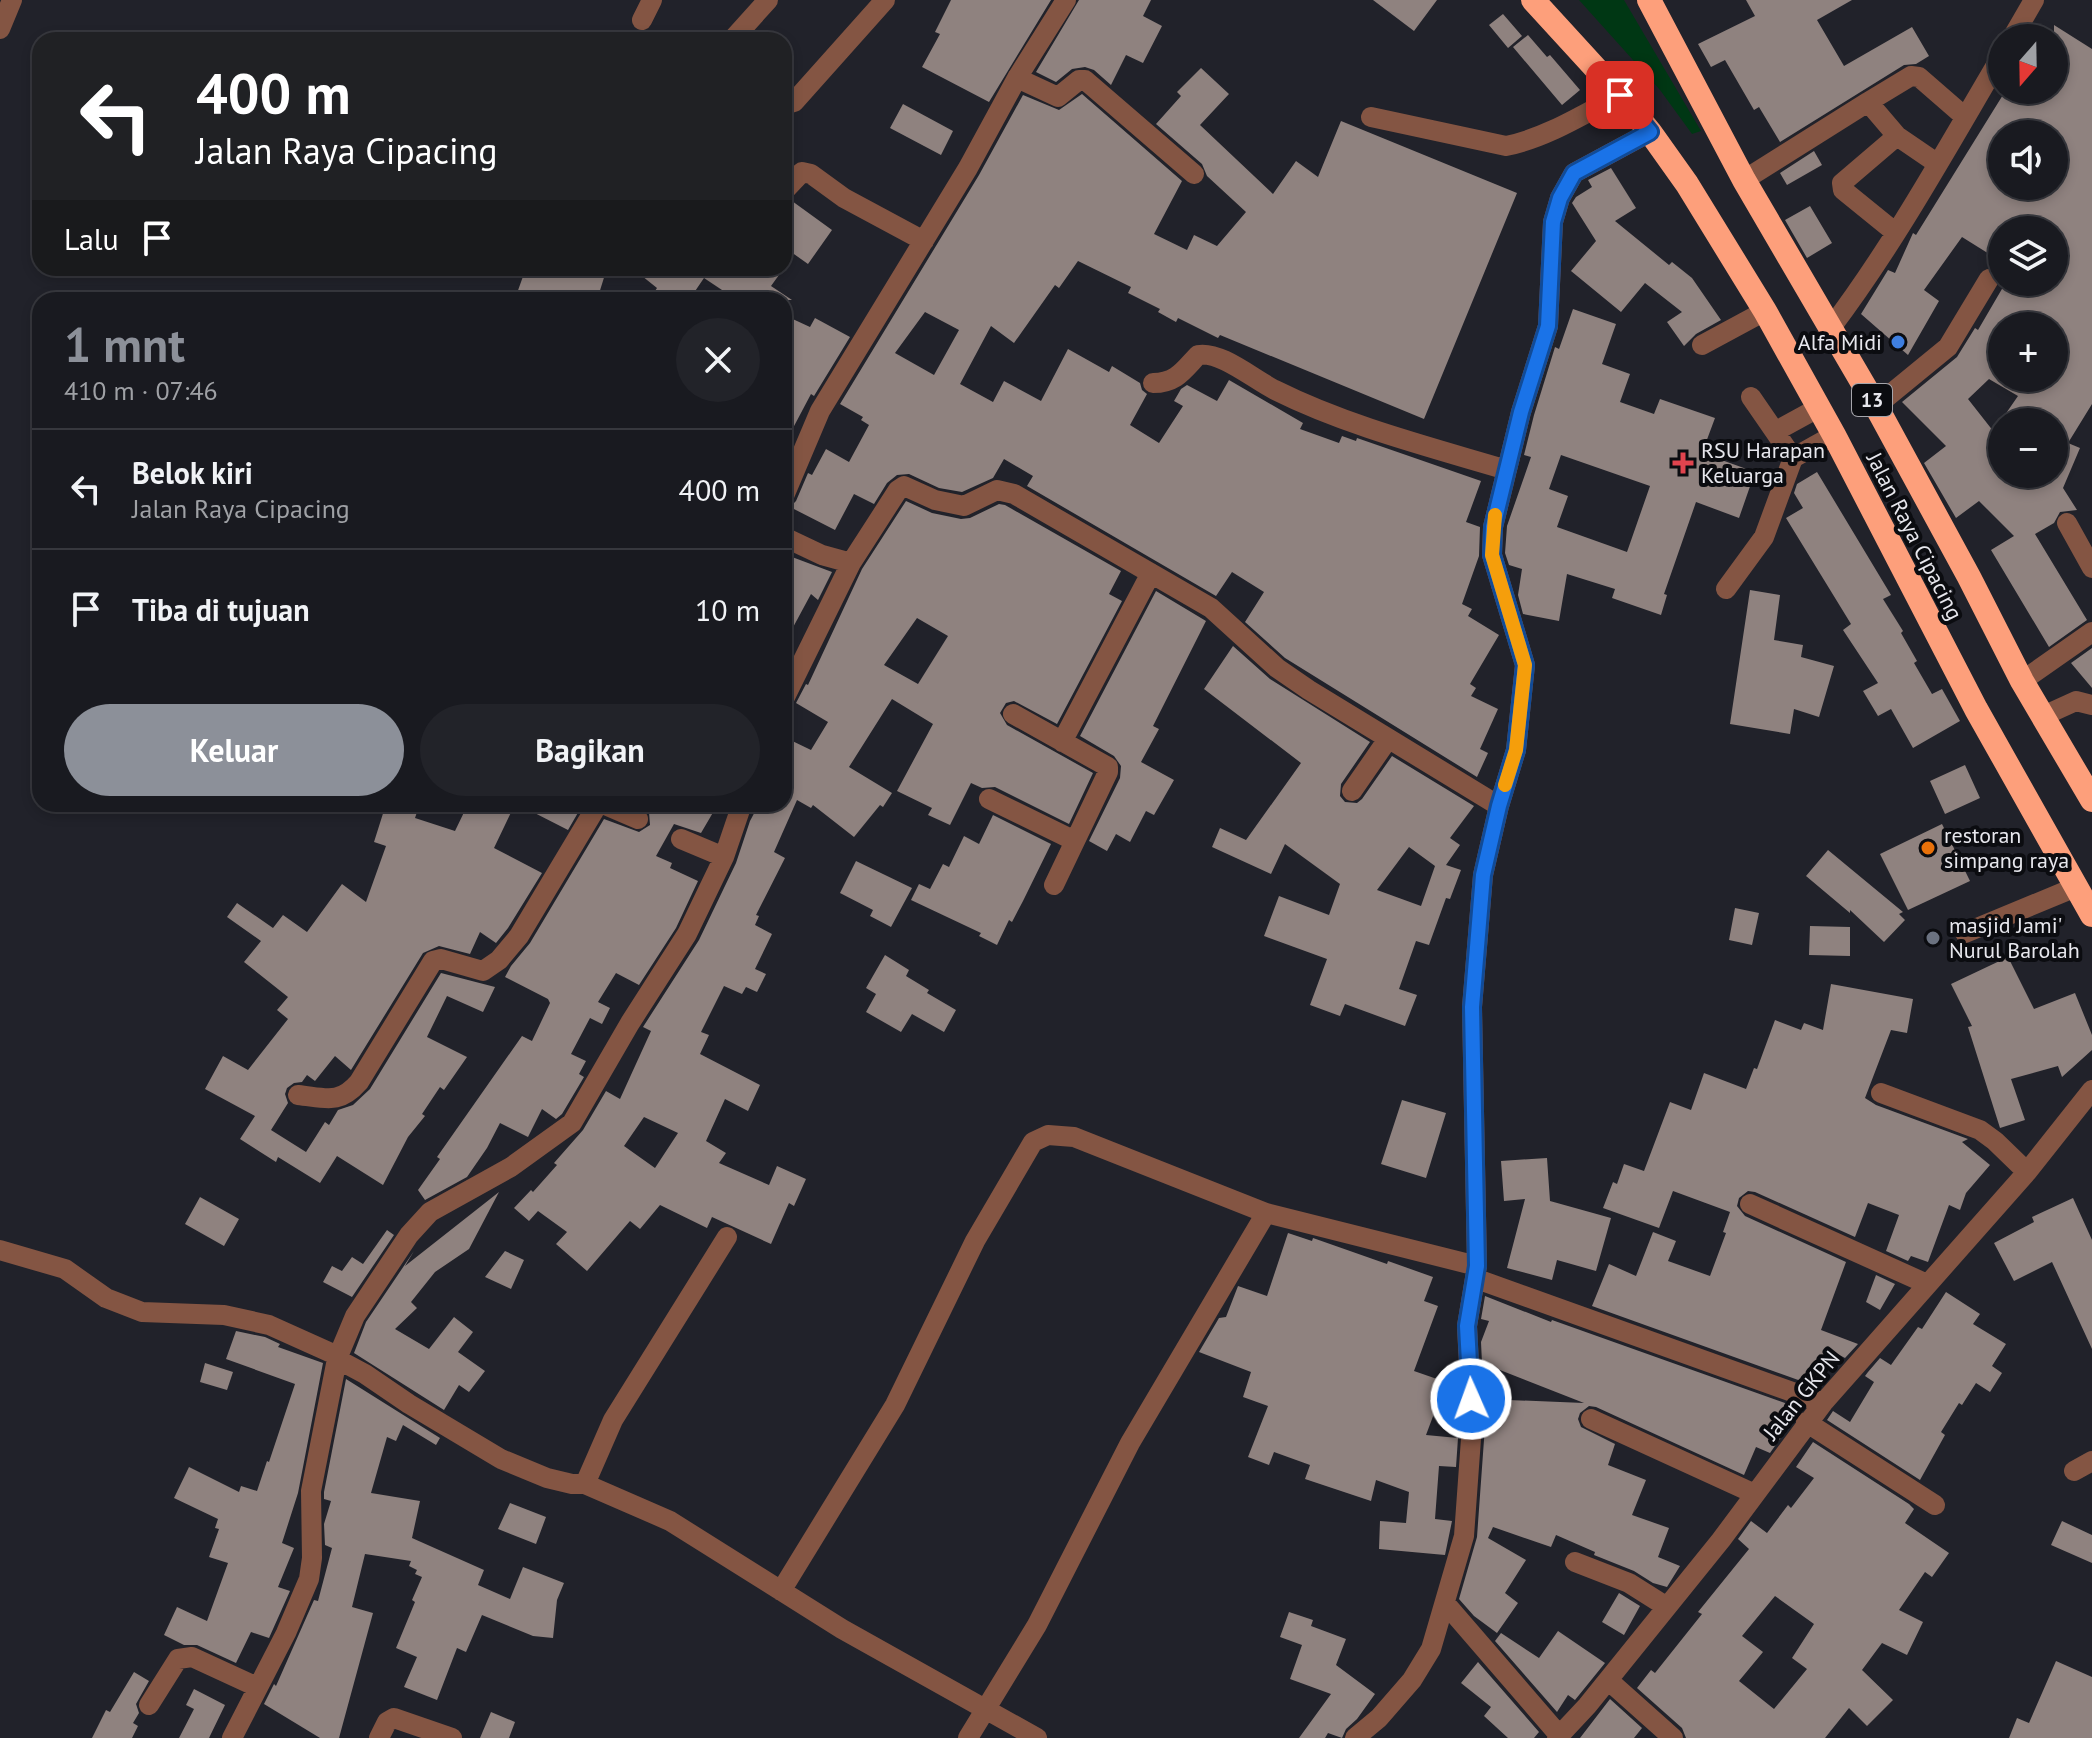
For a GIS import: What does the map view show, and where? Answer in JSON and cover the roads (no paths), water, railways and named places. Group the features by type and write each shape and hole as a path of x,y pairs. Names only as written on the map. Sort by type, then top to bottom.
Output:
{"highway":[{"name":"Jalan Raya Cipacing","path":"1533,0 1650,132 1687,184 1765,311 1834,435 1976,709 2092,915"},
{"name":"Jalan Raya Cipacing","path":"1649,0 1744,180 1876,406 2022,681 2092,800"}],"street":[{"path":"0,29 12,0"},
{"path":"642,20 652,0"},
{"path":"739,32 768,0"},
{"path":"792,103 885,0"},
{"path":"792,477 820,411 1066,0"},
{"path":"2020,24 2034,0"},
{"path":"1744,180 1911,76 1919,77 1965,117"},
{"path":"1017,78 1058,97 1079,80 1085,80 1194,174"},
{"path":"1830,329 1865,283 1988,78"},
{"path":"1371,117 1506,146 1572,121 1620,95"},
{"path":"1868,102 1897,136 1938,164"},
{"path":"1355,1738 1379,1718 1412,1680 1431,1649 1464,1536 1472,1425 1467,1326 1477,1272 1472,1007 1483,875 1516,750 1525,665 1492,555 1497,506 1521,412 1548,326 1553,222 1560,198 1574,173 1650,132"},
{"path":"1896,233 1841,186 1897,136"},
{"path":"792,183 802,172 811,174 844,198 924,241"},
{"path":"1876,406 1940,356 1988,281"},
{"path":"1702,345 1765,311"},
{"path":"1153,383 1167,383 1198,355 1213,355 1275,390 1328,412 1507,470"},
{"path":"1751,397 1793,458"},
{"path":"1776,431 1818,408"},
{"path":"1726,589 1764,537 1793,458 1834,435"},
{"path":"792,683 851,563 898,490 904,486 935,500 964,506 997,490 1014,494 1211,608 1277,668 1499,806"},
{"path":"2067,523 2092,568"},
{"path":"792,541 822,555 851,563"},
{"path":"1062,742 1151,573"},
{"path":"2022,681 2092,632"},
{"path":"2043,716 2076,701 2092,705"},
{"path":"1013,714 1108,767 1054,885"},
{"path":"1352,791 1388,739"},
{"path":"989,799 1075,841"},
{"path":"298,1095 335,1099 350,1093 433,961 441,959 483,971 499,960 519,936 595,812"},
{"path":"620,812 638,819"},
{"path":"232,1738 286,1633 309,1579 312,1558 311,1491 337,1358 355,1316 409,1235 430,1212 511,1167 572,1123 630,1023 687,934 724,857 739,812"},
{"path":"681,839 724,857"},
{"path":"1965,933 2076,887"},
{"name":"Jalan GKPN","path":"1558,1736 1667,1607 1755,1494 1806,1422 2027,1172 2092,1090"},
{"path":"1881,1093 1980,1130 2027,1172"},
{"path":"781,1591 895,1405 975,1241 1033,1142 1048,1135 1074,1137 1266,1213 1477,1272 1823,1403"},
{"path":"1750,1204 1927,1284"},
{"path":"968,1738 1037,1625 1130,1443 1266,1213"},
{"path":"585,1484 613,1420 727,1237"},
{"path":"0,1250 65,1269 106,1298 142,1312 224,1315 269,1325 365,1374 501,1459 547,1478 585,1484 670,1521 781,1591 984,1711 1037,1738"},
{"path":"1591,1419 1755,1494"},
{"path":"1806,1422 1935,1505"},
{"path":"1575,1562 1629,1583 1667,1607"},
{"path":"1445,1603 1558,1736"},
{"path":"149,1705 183,1656 192,1657 257,1687"},
{"path":"1608,1680 1673,1738"},
{"path":"379,1738 387,1722 394,1718 452,1738"}],"place":[{"name":"Alfa Midi","path":"1898,342"},
{"name":"RSU Harapan Keluarga","path":"1683,463"},
{"name":"restoran simpang raya","path":"1928,848"},
{"name":"masjid Jami' Nurul Barolah","path":"1933,938"}]}
